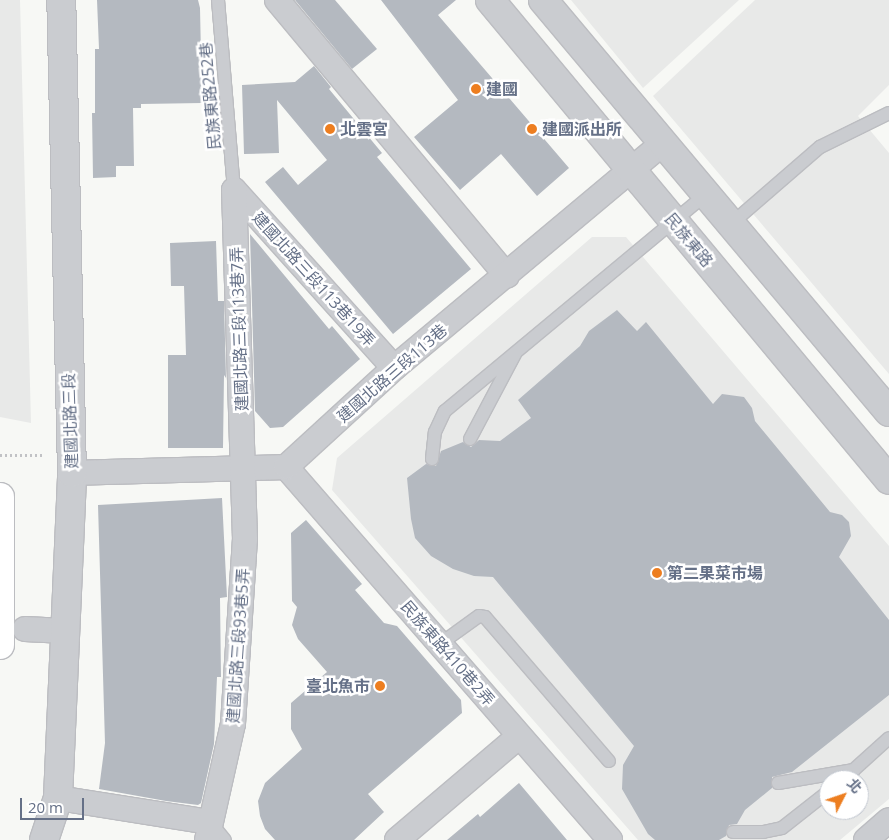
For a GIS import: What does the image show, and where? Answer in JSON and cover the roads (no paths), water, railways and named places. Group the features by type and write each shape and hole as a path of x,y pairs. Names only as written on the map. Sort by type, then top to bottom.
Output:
{"highway":[{"path":"0,497 0,645"}],"street":[{"name":"建國北路三段","path":"44,840 58,798 72,473 61,0"},
{"path":"277,0 507,276"},
{"name":"民族東路","path":"490,0 889,480"},
{"path":"515,30 544,2 889,412"},
{"name":"建國北路三段113巷","path":"286,467 394,368 507,276 663,143"},
{"name":"建國北路三段113巷19弄","path":"234,190 394,368"},
{"name":"建國北路三段113巷7弄","path":"234,190 243,468"},
{"path":"72,473 286,467"},
{"name":"民族東路410巷2弄","path":"286,467 610,840"},
{"name":"建國北路三段93巷5弄","path":"208,831 233,724 245,538 243,468"},
{"path":"25,629 65,631"},
{"path":"402,838 519,736"},
{"path":"58,798 208,831"},
{"path":"866,840 889,820"}],"lane":[{"name":"民族東路252巷","path":"218,0 234,190"},
{"path":"731,224 820,147 885,117 889,130"},
{"path":"432,459 435,432 445,411 465,392 706,194"},
{"path":"470,439 517,350"},
{"path":"440,644 479,616 485,617 609,761"},
{"path":"854,770 889,738"},
{"path":"778,783 819,776"},
{"path":"733,832 764,832 782,828 819,800"},
{"path":"208,831 225,840"}],"place":[{"name":"建國","path":"476,89"},
{"name":"北雲宮","path":"330,129"},
{"name":"建國派出所","path":"532,129"},
{"name":"第二果菜市場","path":"657,573"},
{"name":"臺北魚市","path":"380,686"}]}
